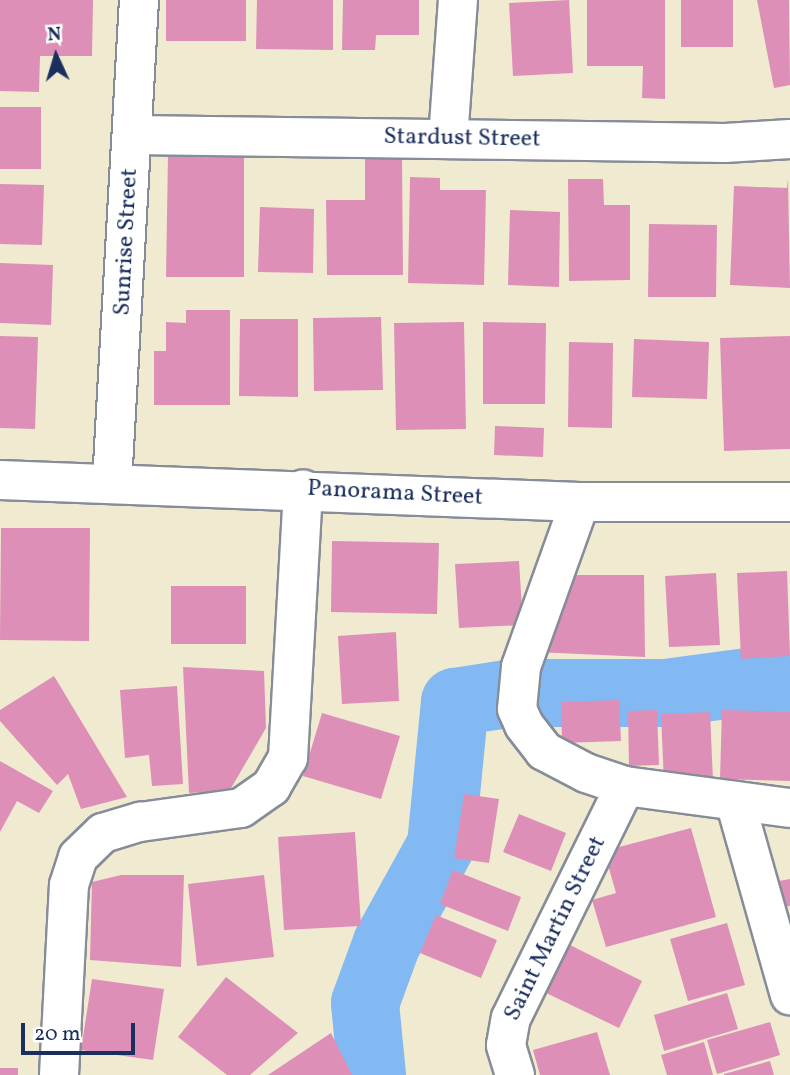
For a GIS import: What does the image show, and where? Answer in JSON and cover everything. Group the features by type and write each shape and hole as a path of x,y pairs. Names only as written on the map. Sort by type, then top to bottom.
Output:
{"street":[{"name":"Sunrise Street","path":"112,483 139,0"},
{"path":"448,139 458,0"},
{"name":"Stardust Street","path":"133,135 724,143 790,139"},
{"name":"Panorama Street","path":"0,481 303,489 580,502 727,505 790,502"},
{"path":"59,1075 69,885 78,857 103,833 140,822 241,808 271,788 288,758 303,489"},
{"path":"580,502 521,667 517,709 544,751 586,773 625,786 790,808"},
{"name":"Saint Martin Street","path":"515,1075 506,1045 511,1018 625,786"},
{"path":"735,801 790,995"}],"building":[{"path":"0,0 93,0 92,56 40,56 39,92 0,91"},
{"path":"166,0 246,0 246,41 166,41"},
{"path":"257,0 333,0 333,50 256,49"},
{"path":"343,0 419,0 419,35 376,35 375,50 342,50"},
{"path":"569,0 573,73 513,76 509,3"},
{"path":"587,0 665,0 665,99 642,98 643,66 587,66"},
{"path":"681,0 733,0 733,47 681,47"},
{"path":"757,0 789,0 790,85 774,88"},
{"path":"0,107 41,107 41,169 0,169"},
{"path":"168,155 244,155 244,277 166,277"},
{"path":"365,156 402,156 403,275 327,275 326,200 365,200"},
{"path":"410,177 440,178 440,190 486,190 484,285 408,283"},
{"path":"568,179 603,179 604,205 630,205 630,280 569,281"},
{"path":"788,179 790,288 730,285 734,186 787,188"},
{"path":"0,184 44,185 42,245 0,244"},
{"path":"260,207 314,209 313,273 258,272"},
{"path":"510,210 560,212 559,287 508,285"},
{"path":"649,224 717,225 716,297 648,297"},
{"path":"0,263 53,265 51,325 0,323"},
{"path":"186,310 230,310 230,405 154,405 154,351 166,351 166,322 186,323"},
{"path":"381,317 383,390 314,391 313,318"},
{"path":"240,319 298,319 298,397 239,396"},
{"path":"464,322 466,429 396,430 394,323"},
{"path":"483,322 546,323 545,404 483,404"},
{"path":"0,336 38,337 35,429 0,428"},
{"path":"790,336 790,449 724,451 720,338"},
{"path":"634,339 709,342 707,399 632,397"},
{"path":"569,342 613,343 612,428 568,427"},
{"path":"495,426 544,428 543,457 494,455"},
{"path":"1,528 90,528 89,641 0,640"},
{"path":"332,541 439,543 437,614 331,612"},
{"path":"519,561 523,625 459,628 455,564"},
{"path":"787,571 790,656 741,659 737,573"},
{"path":"716,573 720,645 669,647 665,576"},
{"path":"566,575 644,575 645,657 536,652"},
{"path":"171,586 246,586 246,644 171,644"},
{"path":"396,632 399,701 342,704 338,636"},
{"path":"183,667 264,671 266,728 230,790 189,793"},
{"path":"54,676 127,797 81,809 68,774 57,785 0,721 0,710"},
{"path":"177,686 183,784 152,786 149,755 125,758 120,690"},
{"path":"619,700 621,741 562,743 561,702"},
{"path":"657,710 659,765 629,766 628,711"},
{"path":"722,710 790,712 790,781 720,779"},
{"path":"710,712 713,781 664,783 661,714"},
{"path":"322,713 400,736 381,799 303,776"},
{"path":"0,761 53,791 39,813 17,801 0,832"},
{"path":"464,794 499,799 489,863 454,858"},
{"path":"519,814 566,833 551,871 503,852"},
{"path":"691,828 716,917 606,947 592,900 616,893 604,851"},
{"path":"355,832 361,926 284,930 278,837"},
{"path":"453,870 521,897 508,931 440,904"},
{"path":"121,875 184,875 181,967 90,960 92,882"},
{"path":"264,875 274,957 197,966 188,884"},
{"path":"790,879 790,906 784,907 779,881"},
{"path":"436,915 497,940 481,978 420,953"},
{"path":"727,923 745,985 688,1001 670,939"},
{"path":"566,943 642,981 619,1028 542,991"},
{"path":"226,977 298,1033 250,1075 227,1075 178,1037"},
{"path":"92,979 164,989 153,1060 81,1050"},
{"path":"727,993 738,1029 664,1051 654,1015"},
{"path":"770,1022 780,1055 717,1074 707,1040"},
{"path":"597,1032 610,1075 540,1075 533,1050"},
{"path":"331,1033 352,1075 268,1075"},
{"path":"704,1042 713,1075 667,1075 661,1055"},
{"path":"770,1061 774,1075 724,1075 724,1074"},
{"path":"0,1068 18,1068 18,1075 0,1075"}],"waterway":[{"path":"372,1075 365,1003 387,943 441,845 455,702 513,693 666,693 755,681 790,692"}]}
